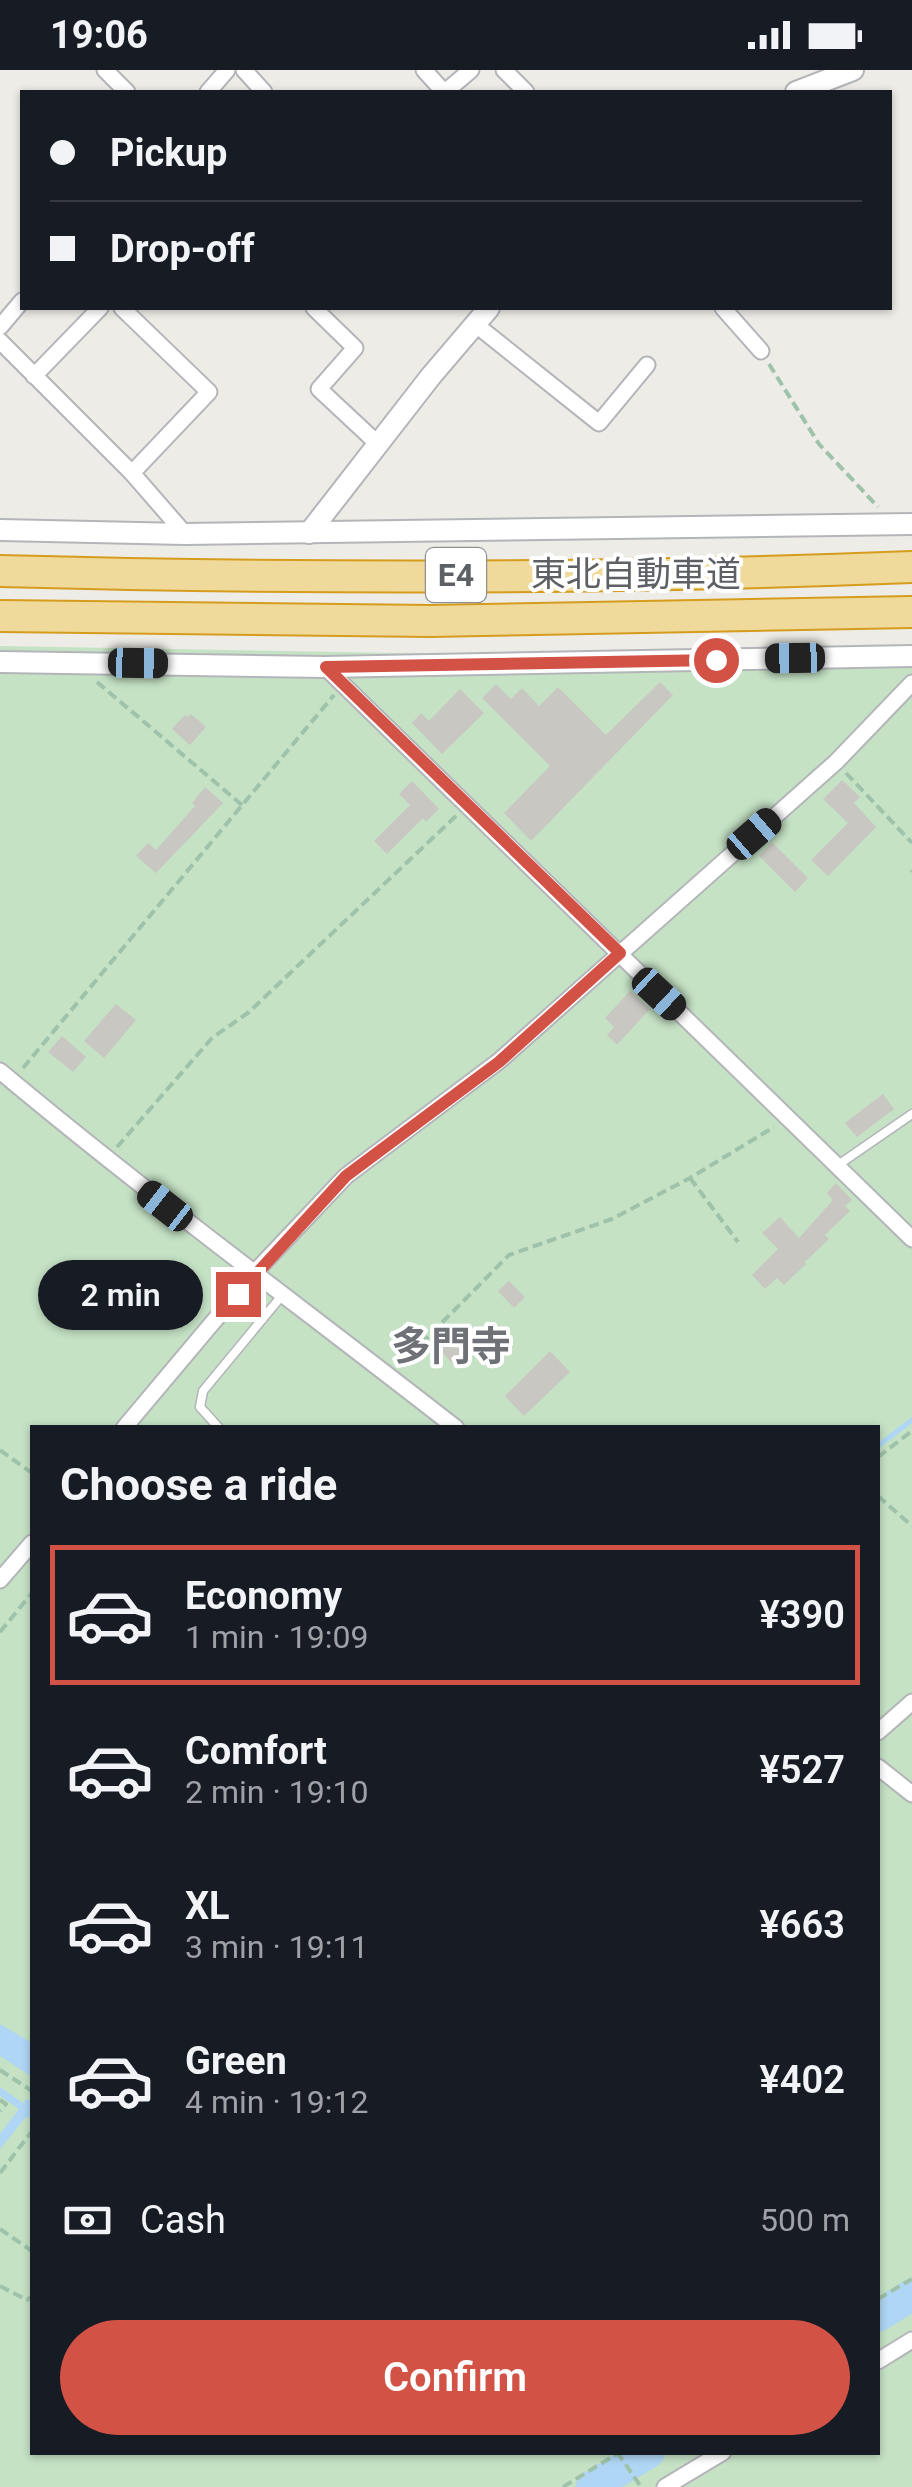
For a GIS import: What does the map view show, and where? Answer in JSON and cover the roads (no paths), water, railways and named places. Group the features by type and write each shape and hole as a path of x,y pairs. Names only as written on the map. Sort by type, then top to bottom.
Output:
{"highway":[{"name":"東北自動車道","path":"0,572 452,575 750,573 912,567"},
{"name":"東北自動車道","path":"0,616 449,620 912,612"}],"street":[{"path":"105,70 125,90"},
{"path":"210,90 228,70"},
{"path":"244,70 262,90"},
{"path":"424,70 442,90"},
{"path":"446,90 471,70"},
{"path":"504,70 524,90"},
{"path":"801,90 853,70"},
{"path":"0,326 20,303"},
{"path":"34,376 98,310"},
{"path":"124,310 209,392 132,473"},
{"path":"316,310 356,348 319,389 378,444"},
{"path":"309,532 487,310"},
{"path":"725,310 762,351"},
{"path":"475,324 598,422 647,365"},
{"path":"0,342 132,473 184,534"},
{"path":"0,530 184,534 904,525"},
{"path":"0,662 326,667 912,656"},
{"path":"326,667 912,1239"},
{"path":"127,1425 256,1272 346,1176 499,1062 836,762 912,683"},
{"path":"6,1076 194,1230 256,1272 452,1425"},
{"path":"0,1580 30,1544"},
{"path":"880,1730 912,1702"},
{"path":"880,1769 912,1794"},
{"path":"880,2360 912,2340"},
{"path":"665,2487 718,2455"}],"lane":[{"path":"836,1166 912,1114"},
{"path":"216,1425 200,1406 203,1390 284,1294"}],"water":[{"path":"0,2024 30,2042 30,2076 0,2056"},
{"path":"0,2087 23,2103 30,2101 30,2117 25,2118 0,2149 0,2134 19,2109 0,2096"}],"waterway":[{"path":"880,1444 912,1420"},
{"path":"880,2315 912,2295"},
{"path":"592,2487 644,2455"}],"district":[{"name":"多門寺","path":"451,1346"}]}
